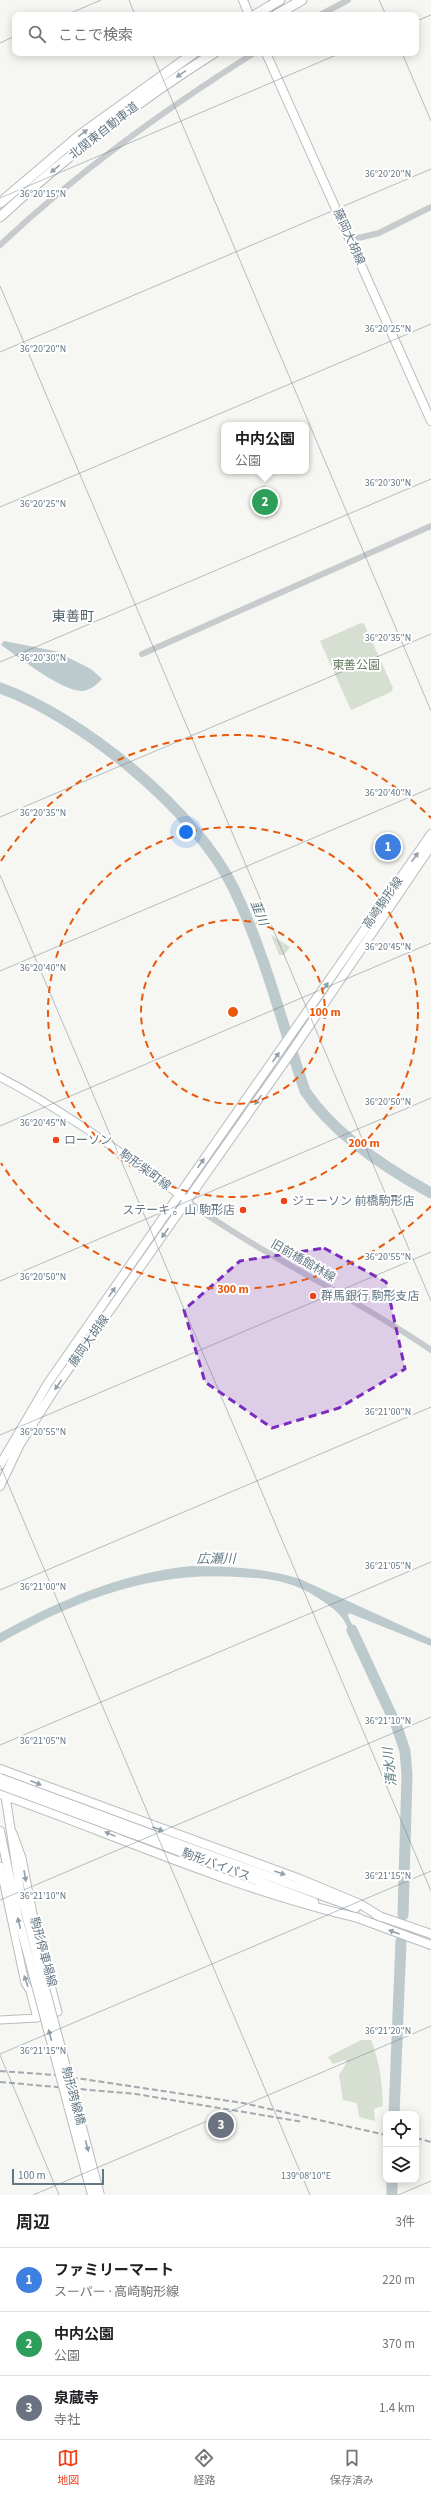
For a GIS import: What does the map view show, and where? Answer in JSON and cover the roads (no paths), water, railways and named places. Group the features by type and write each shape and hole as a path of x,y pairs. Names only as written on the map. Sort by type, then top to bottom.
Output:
{"highway":[{"path":"260,12 280,0"},
{"path":"281,12 302,0"},
{"name":"北関東自動車道","path":"0,203 80,135 190,56"},
{"name":"北関東自動車道","path":"0,217 52,172 124,115 210,56"}],"main road":[{"path":"243,0 248,12"},
{"name":"藤岡大胡線","path":"267,56 431,421"},
{"name":"高崎駒形線","path":"179,1195 431,834"},
{"name":"高崎駒形線","path":"187,1201 431,846"},
{"name":"駒形柴町線","path":"0,1077 30,1093 115,1149 187,1201"},
{"name":"藤岡大胡線","path":"0,1465 48,1383 179,1195"},
{"name":"藤岡大胡線","path":"0,1486 20,1444 58,1384 187,1201"},
{"path":"37,1974 20,1890 10,1825 3,1795 0,1769 300,1879 360,1904 381,1917"},
{"name":"駒形バイパス","path":"0,1769 156,1839 431,1945"},
{"name":"駒形バイパス","path":"0,1785 431,1934"},
{"path":"3,1795 242,1883 324,1910 359,1918"},
{"name":"駒形停車場線","path":"0,2020 37,2018 58,2012 34,1918 22,1858 10,1825"},
{"path":"0,1831 2,1855 18,1917 37,1974"},
{"name":"駒形停車場線","path":"0,1866 25,1983 30,1991 37,2018"},
{"name":"駒形跨線橋","path":"37,1974 92,2195"},
{"name":"駒形跨線橋","path":"37,1974 100,2195"}],"street":[{"path":"326,12 348,0"},
{"path":"0,245 49,201 134,133 185,96 249,56"},
{"path":"350,240 379,232 431,207"},
{"path":"142,654 431,526"},
{"name":"旧前橋館林線","path":"187,1201 248,1242 431,1350"}],"waterway":[{"name":"韮川","path":"0,688 32,702 100,744 165,798 193,828 216,859 234,889 245,914 264,964 305,1091 330,1121 362,1149 397,1173 431,1193"},
{"name":"清水川","path":"352,1630 397,1727 405,1751 407,1775 403,1915"},
{"name":"清水川","path":"394,2111 401,1941"},
{"name":"清水川","path":"392,2183 392,2195"}],"railway":[{"path":"0,2071 56,2075 243,2103 383,2134"},
{"path":"0,2082 136,2094 303,2122"},
{"path":"419,2139 431,2142"}],"place":[{"name":"中内公園","path":"265,502"},
{"name":"ファミリーマート","path":"388,847"},
{"name":"ローソン","path":"56,1140"},
{"name":"ジェーソン 前橋駒形店","path":"284,1201"},
{"name":"ステーキ 。山 駒形店","path":"243,1210"},
{"name":"群馬銀行 駒形支店","path":"313,1296"},
{"name":"泉蔵寺","path":"221,2125"}],"district":[{"name":"東善町","path":"73,617"}],"park label":[{"name":"東善公園","path":"356,665"}],"water label":[{"name":"広瀬川","path":"216,1559"}]}
